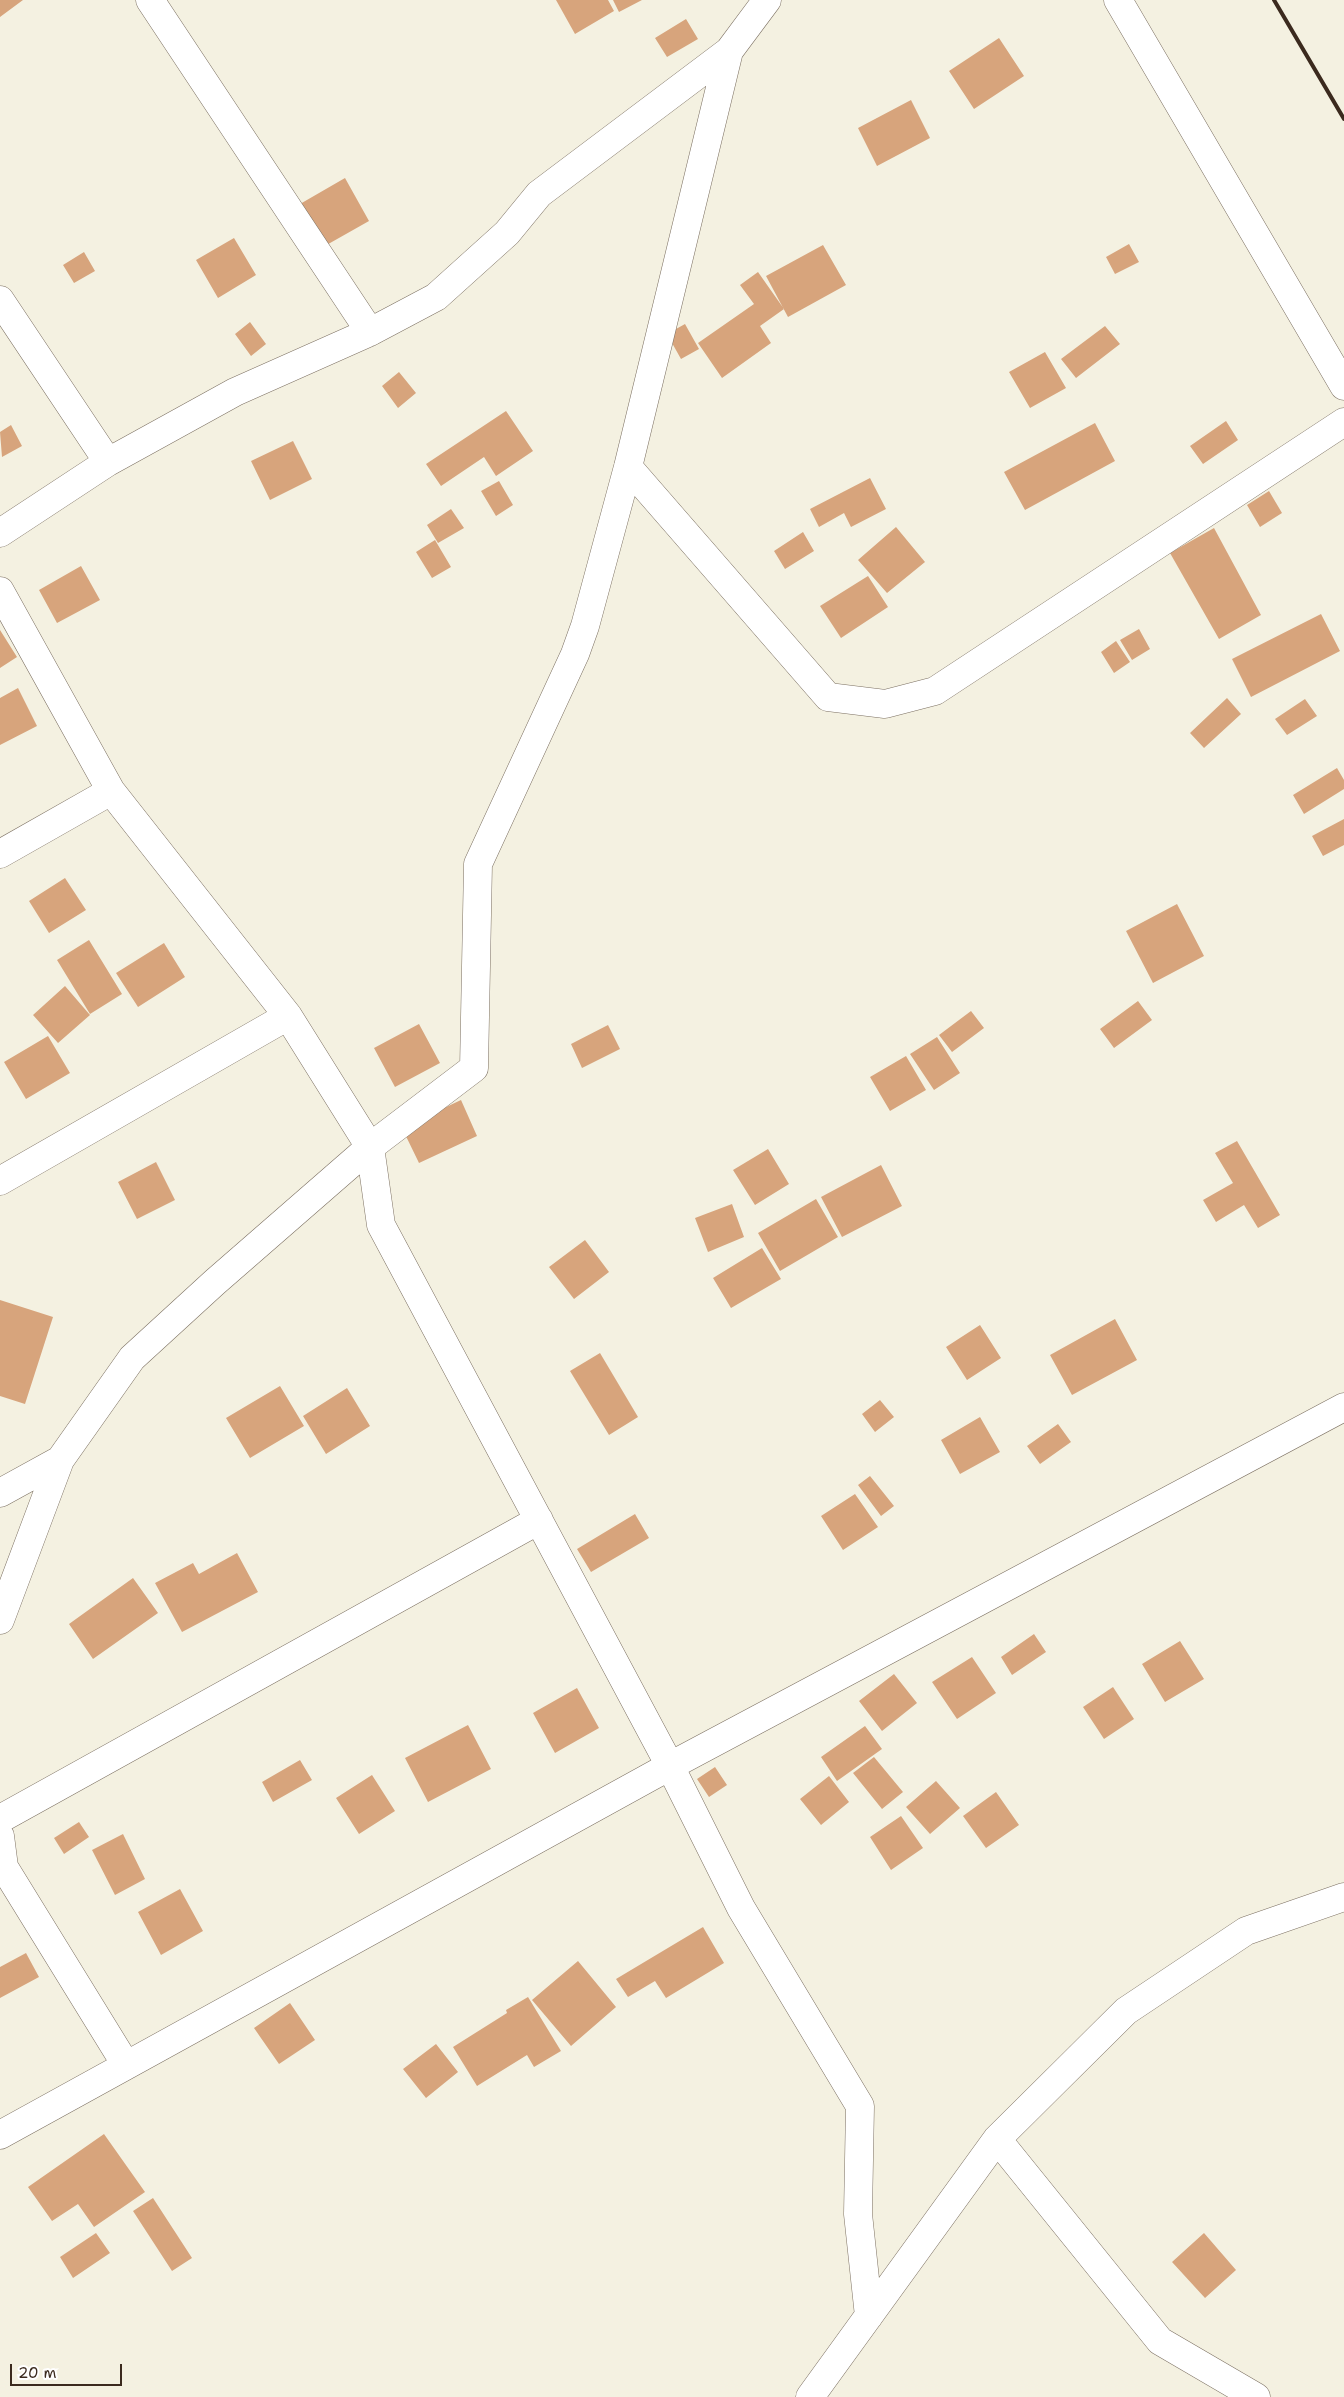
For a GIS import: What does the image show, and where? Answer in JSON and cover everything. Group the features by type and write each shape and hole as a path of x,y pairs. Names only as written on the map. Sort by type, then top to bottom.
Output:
{"street":[{"path":"150,0 370,332"},
{"path":"0,533 108,462 235,392 370,332 436,297 507,233 539,194 729,51 767,0"},
{"path":"1118,0 1344,386"},
{"path":"0,1620 60,1460 132,1358 215,1282 370,1147 474,1068 478,864 575,654 585,626 628,467 729,51"},
{"path":"0,300 108,462"},
{"path":"628,467 828,697 885,704 934,692 1344,422"},
{"path":"0,591 111,790 288,1016 370,1147 381,1225 670,1766 741,1908 860,2106 858,2214 869,2316"},
{"path":"0,854 111,790"},
{"path":"0,1181 288,1016"},
{"path":"0,2135 670,1766 1344,1407"},
{"path":"0,1492 60,1460"},
{"path":"0,1819 539,1520"},
{"path":"0,1836 4,1867 126,2065"},
{"path":"810,2397 997,2139 1126,2010 1246,1931 1344,1897"},
{"path":"997,2139 1160,2341 1256,2397"}],"building":[{"path":"0,0 23,0 0,17"},
{"path":"556,0 608,0 614,11 575,34"},
{"path":"613,0 642,0 619,12"},
{"path":"686,19 698,39 667,57 655,38"},
{"path":"999,38 1024,76 974,109 949,71"},
{"path":"911,100 930,138 877,166 858,128"},
{"path":"345,178 369,221 323,247 300,204"},
{"path":"234,238 256,275 218,298 196,260"},
{"path":"1129,244 1139,262 1115,274 1106,257"},
{"path":"823,245 846,285 788,317 766,276"},
{"path":"84,252 95,271 74,283 63,265"},
{"path":"758,272 784,309 760,326 771,343 722,378 698,343 754,304 740,285"},
{"path":"250,322 266,344 251,356 235,334"},
{"path":"685,324 699,349 681,359 667,334"},
{"path":"1105,326 1120,344 1076,378 1061,359"},
{"path":"1045,352 1066,388 1030,408 1009,372"},
{"path":"399,372 416,393 398,408 382,386"},
{"path":"506,411 533,451 496,476 484,457 441,486 426,464"},
{"path":"1226,421 1238,440 1203,464 1190,446"},
{"path":"1095,423 1115,461 1025,510 1004,472"},
{"path":"11,425 22,446 2,457 0,432"},
{"path":"293,441 312,479 270,500 251,461"},
{"path":"870,478 886,509 851,527 844,513 819,527 810,509"},
{"path":"499,481 513,505 496,516 481,491"},
{"path":"1269,491 1282,513 1260,527 1247,505"},
{"path":"451,509 464,528 438,543 427,525"},
{"path":"896,527 925,562 887,593 858,560"},
{"path":"1214,528 1261,615 1219,639 1170,553"},
{"path":"803,532 814,551 785,569 774,551"},
{"path":"435,540 451,567 432,578 416,552"},
{"path":"81,566 100,600 57,623 39,590"},
{"path":"868,576 888,607 841,638 820,606"},
{"path":"1321,614 1340,651 1251,697 1232,659"},
{"path":"1139,629 1150,649 1132,660 1120,640"},
{"path":"0,630 17,657 0,668"},
{"path":"1116,641 1130,662 1114,673 1101,652"},
{"path":"18,688 37,726 0,745 0,698"},
{"path":"1227,698 1241,714 1204,748 1190,733"},
{"path":"1305,699 1317,716 1287,735 1275,719"},
{"path":"1337,768 1344,780 1344,789 1304,814 1293,795"},
{"path":"1344,819 1344,845 1323,856 1312,836"},
{"path":"65,878 86,910 49,933 29,901"},
{"path":"1177,904 1204,956 1153,983 1126,931"},
{"path":"89,940 122,994 90,1014 57,960"},
{"path":"164,943 185,977 138,1007 116,973"},
{"path":"65,986 90,1015 58,1043 33,1015"},
{"path":"1138,1001 1152,1020 1114,1048 1100,1029"},
{"path":"971,1011 984,1028 952,1052 939,1035"},
{"path":"419,1024 440,1063 395,1087 374,1048"},
{"path":"608,1025 620,1049 582,1068 571,1044"},
{"path":"48,1036 70,1073 26,1099 4,1062"},
{"path":"937,1037 960,1073 934,1090 910,1054"},
{"path":"906,1056 926,1090 890,1111 870,1077"},
{"path":"461,1100 477,1136 419,1163 402,1128"},
{"path":"1237,1141 1280,1215 1258,1228 1244,1205 1216,1222 1203,1200 1233,1183 1215,1153"},
{"path":"768,1149 789,1184 755,1205 733,1170"},
{"path":"156,1162 175,1200 137,1219 118,1182"},
{"path":"881,1165 902,1206 842,1237 821,1197"},
{"path":"816,1199 838,1237 780,1271 758,1233"},
{"path":"732,1204 744,1237 708,1252 695,1218"},
{"path":"585,1240 609,1272 574,1299 549,1267"},
{"path":"762,1248 781,1279 731,1308 713,1278"},
{"path":"0,1300 53,1317 25,1404 0,1396"},
{"path":"1115,1319 1137,1360 1072,1395 1050,1355"},
{"path":"980,1325 1001,1358 967,1380 946,1347"},
{"path":"600,1353 638,1417 609,1435 570,1371"},
{"path":"280,1386 304,1426 250,1458 226,1418"},
{"path":"347,1388 370,1426 326,1454 303,1416"},
{"path":"880,1400 894,1417 875,1432 862,1414"},
{"path":"980,1417 1000,1452 960,1474 941,1440"},
{"path":"1058,1424 1071,1442 1040,1464 1027,1446"},
{"path":"870,1476 894,1506 881,1516 858,1485"},
{"path":"855,1494 878,1527 843,1550 821,1516"},
{"path":"635,1514 649,1538 591,1572 577,1549"},
{"path":"237,1553 258,1592 182,1632 155,1583 193,1563 199,1574"},
{"path":"133,1578 158,1613 93,1659 69,1624"},
{"path":"1034,1634 1046,1652 1012,1675 1001,1657"},
{"path":"1180,1641 1204,1679 1165,1702 1142,1664"},
{"path":"972,1657 996,1693 957,1719 932,1682"},
{"path":"894,1674 917,1703 882,1731 859,1701"},
{"path":"1113,1687 1134,1719 1104,1739 1083,1707"},
{"path":"577,1688 599,1728 555,1753 533,1713"},
{"path":"468,1725 491,1769 428,1802 405,1758"},
{"path":"865,1726 882,1749 837,1781 821,1757"},
{"path":"874,1757 903,1792 882,1809 853,1773"},
{"path":"300,1760 312,1780 273,1802 262,1782"},
{"path":"715,1767 727,1785 709,1797 697,1779"},
{"path":"372,1775 395,1811 359,1834 336,1798"},
{"path":"829,1776 849,1802 821,1825 800,1799"},
{"path":"936,1781 960,1808 930,1834 906,1807"},
{"path":"996,1792 1019,1825 986,1848 963,1816"},
{"path":"901,1816 923,1848 891,1870 870,1837"},
{"path":"79,1822 89,1837 64,1854 54,1838"},
{"path":"123,1834 145,1879 115,1895 92,1850"},
{"path":"180,1889 203,1931 161,1955 138,1912"},
{"path":"703,1927 724,1963 666,1998 655,1981 628,1997 616,1979"},
{"path":"26,1953 39,1977 0,1998 0,1967"},
{"path":"578,1961 616,2007 571,2046 532,2000"},
{"path":"528,1997 561,2051 534,2067 527,2055 477,2086 453,2047 507,2013 506,2010"},
{"path":"290,2003 315,2040 279,2064 254,2028"},
{"path":"436,2044 458,2072 426,2098 403,2069"},
{"path":"104,2134 145,2192 94,2227 78,2204 52,2221 28,2187"},
{"path":"153,2198 192,2258 172,2271 133,2211"},
{"path":"96,2233 110,2253 73,2278 60,2257"},
{"path":"1204,2233 1236,2270 1205,2298 1172,2262"}],"railway":[{"path":"1274,0 1344,119"}]}
